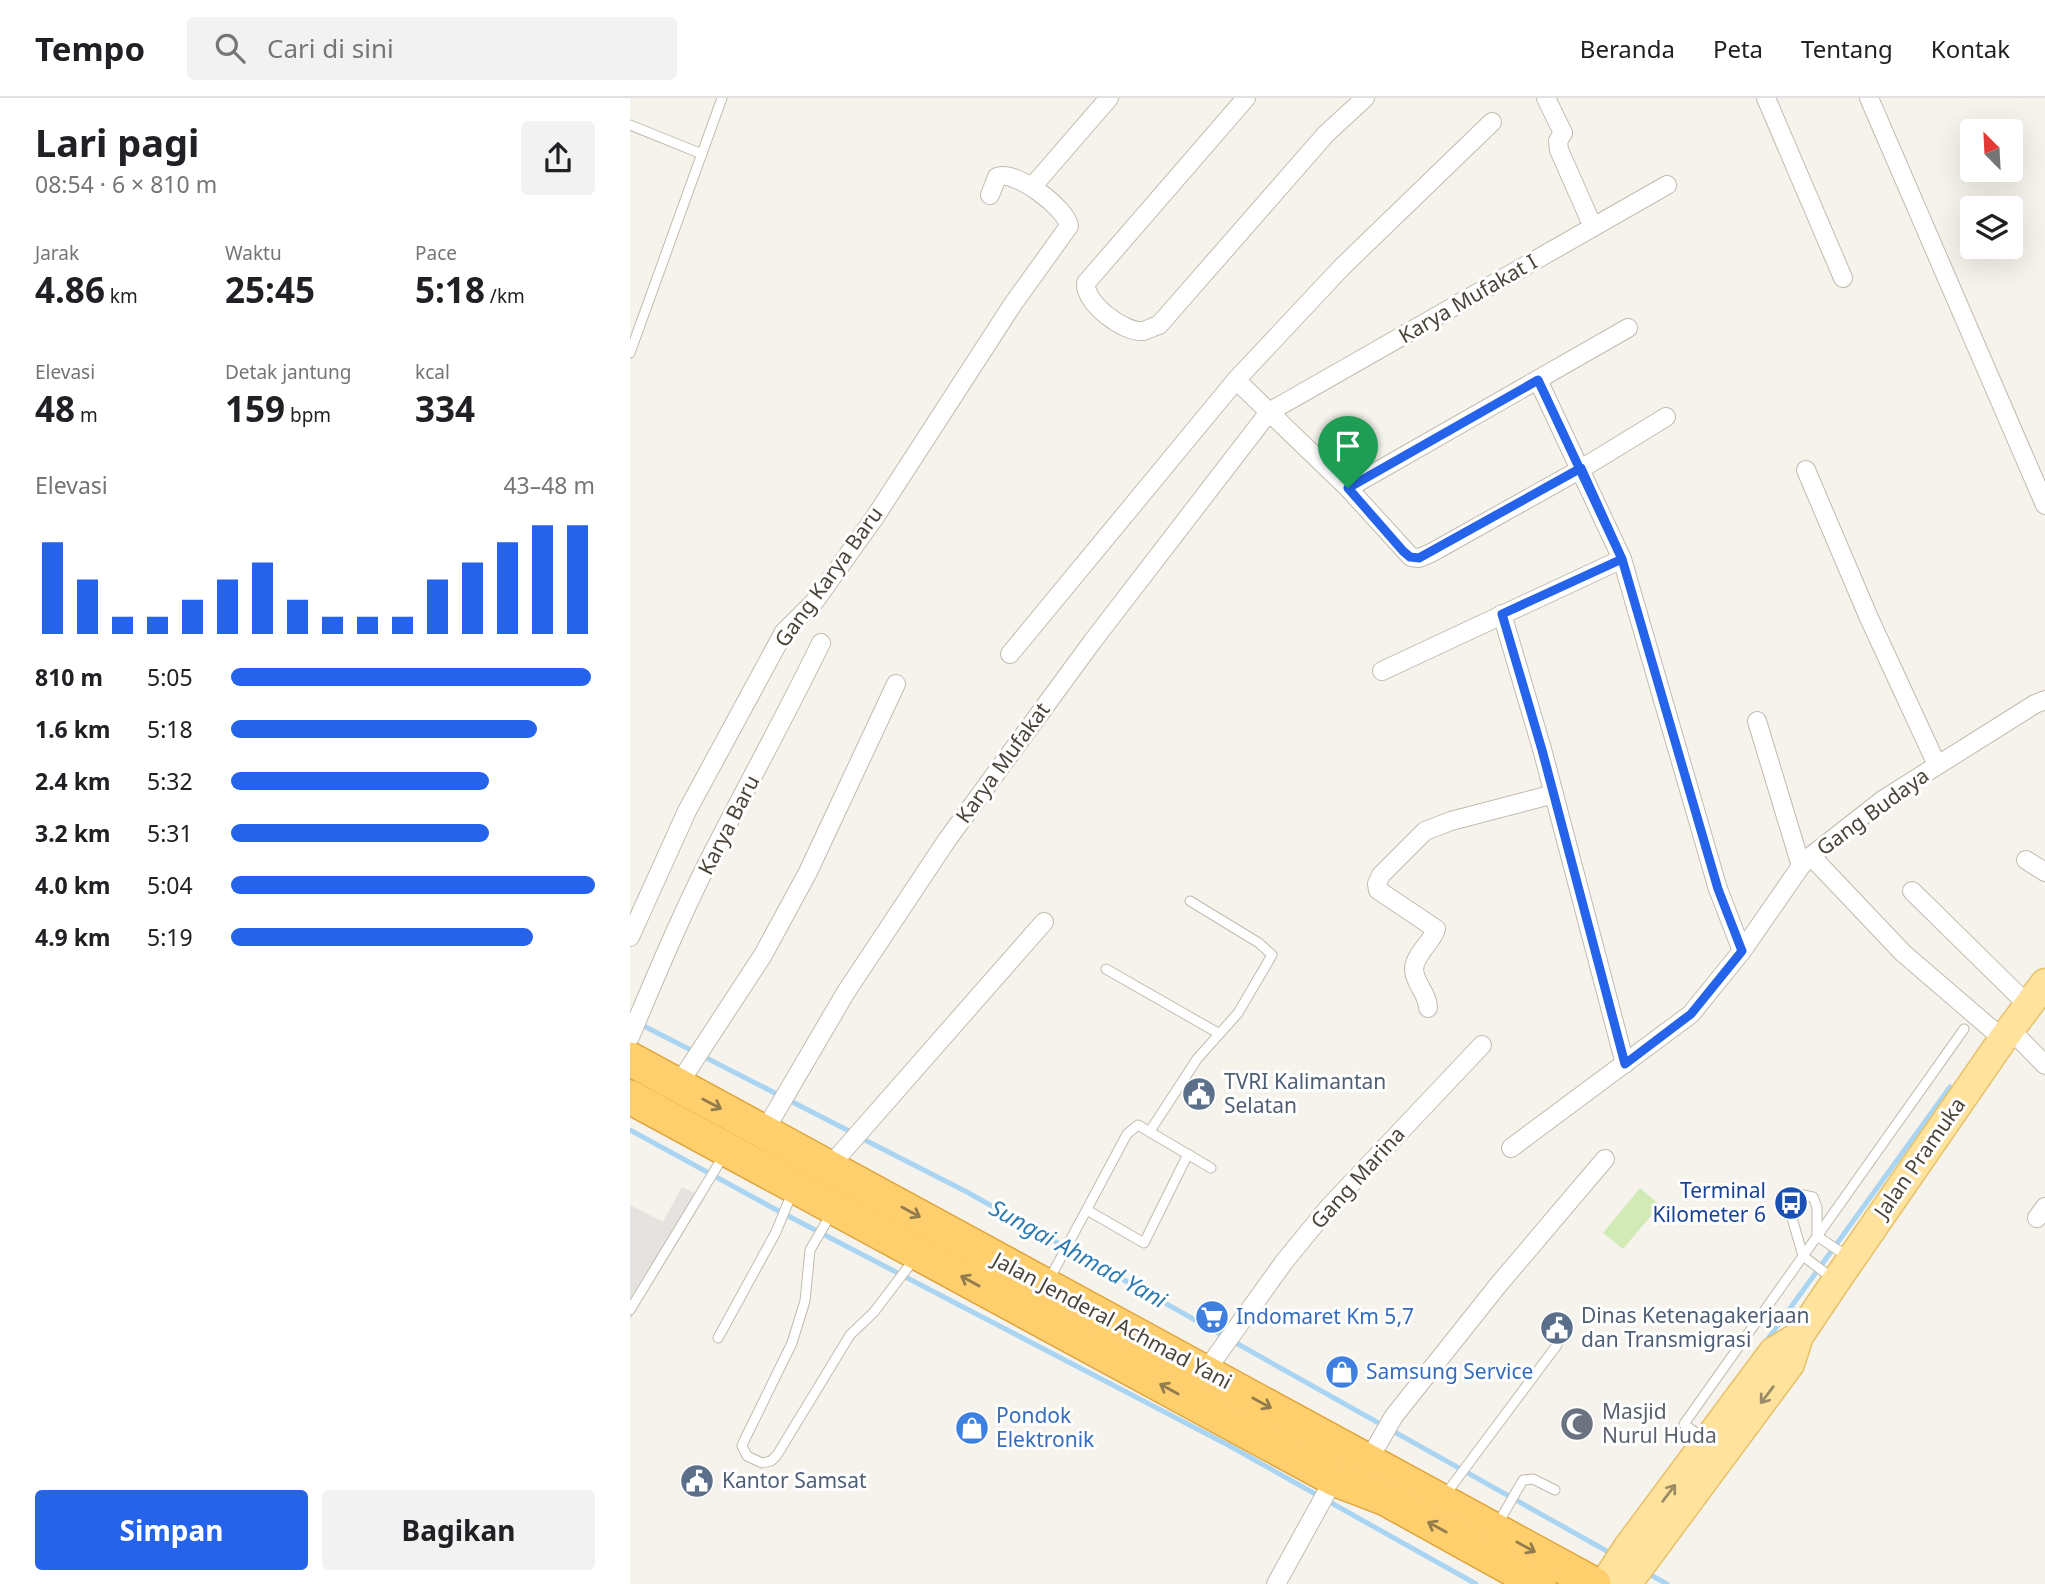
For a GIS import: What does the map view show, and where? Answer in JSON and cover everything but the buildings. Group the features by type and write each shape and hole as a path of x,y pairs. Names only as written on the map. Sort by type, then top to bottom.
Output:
{"highway":[{"name":"Jalan Jenderal Achmad Yani","path":"631,1041 678,1086 1046,1285 1102,1335 1330,1485 1386,1499 1539,1584"},
{"name":"Jalan Jenderal Achmad Yani","path":"630,1097 721,1159 913,1261 1205,1372 1368,1461 1620,1573"}],"main road":[{"name":"Jalan Pramuka","path":"1620,1573 1790,1364 1800,1336 1837,1265 2045,983"},
{"name":"Jalan Pramuka","path":"1620,1573 1702,1436 1773,1352 1800,1336"}],"street":[{"path":"990,195 993,183 1001,175 1032,187 1109,98"},
{"path":"1246,98 1086,284 1085,289 1092,302 1125,327 1143,331 1159,324 1326,134 1365,98"},
{"path":"1546,98 1563,133 1558,141 1559,150 1593,227"},
{"path":"1766,98 1843,278"},
{"path":"1869,98 2045,505"},
{"path":"1010,654 1236,380 1342,267 1492,122"},
{"name":"Karya Mufakat I","path":"1269,412 1667,185"},
{"name":"Gang Karya Baru","path":"630,937 687,811 784,632 815,601 875,517 1013,304 1069,226 1067,218 1032,187"},
{"path":"1348,488 1628,328"},
{"path":"1236,380 1348,488 1403,551 1410,557 1419,558 1581,468 1666,417"},
{"path":"1538,380 1622,559 1718,889 1742,951"},
{"name":"Karya Mufakat","path":"764,1132 846,992 947,841 1092,642 1269,412"},
{"path":"1806,470 1869,618 1937,765"},
{"path":"1382,671 1622,559"},
{"path":"1502,614 1554,794 1625,1064"},
{"name":"Karya Baru","path":"631,1041 665,954 722,835 791,706 821,643"},
{"path":"678,1086 764,955 802,884 896,684"},
{"name":"Gang Budaya","path":"1511,1148 1691,1014 1742,951 1806,861 1884,799 2045,700"},
{"path":"1757,721 1806,861 1903,953 2045,1065"},
{"path":"1428,1008 1426,997 1416,977 1415,965 1436,929 1378,890 1377,884 1381,875 1418,837 1436,825 1554,794"},
{"path":"2026,860 2045,872"},
{"path":"1912,891 2029,1006"},
{"path":"829,1167 1044,922"},
{"name":"Gang Marina","path":"1205,1372 1284,1262 1329,1208 1482,1045"},
{"path":"1368,1461 1394,1416 1499,1284 1605,1159"},
{"path":"1276,1584 1330,1485"}],"lane":[{"path":"630,353 722,98"},
{"path":"630,125 702,154"},
{"path":"1150,1131 1196,1059 1238,1013 1272,955 1259,943 1190,901"},
{"path":"1106,969 1217,1033"},
{"path":"1702,1436 1684,1424 1964,1029"},
{"path":"1046,1285 1127,1133 1138,1125 1211,1168"},
{"path":"1087,1210 1144,1243 1188,1154"},
{"path":"630,1310 721,1159"},
{"path":"1803,1195 1813,1197 1817,1207 1817,1236 1827,1245 1837,1265 1814,1264 1803,1256 1792,1218 1803,1195"},
{"path":"718,1338 776,1232 791,1197"},
{"path":"829,1218 810,1250 805,1301 792,1343 744,1441 747,1456 762,1463 771,1461 777,1455 850,1335 886,1297 913,1261"},
{"path":"1445,1494 1557,1345"},
{"path":"1499,1521 1520,1483 1529,1478 1555,1490"}],"green space":[{"path":"1640,1188 1660,1205 1623,1249 1603,1233"}],"shaded area":[{"path":"682,1187 705,1198 630,1320 630,1205 663,1222"}],"waterway":[{"name":"Sungai Ahmad Yani","path":"640,1024 853,1133"},
{"path":"1765,1343 1950,1087"},
{"name":"Sungai Ahmad Yani","path":"630,1130 771,1207 1228,1445 1476,1584"},
{"name":"Sungai Ahmad Yani","path":"861,1138 967,1192 1612,1554"},
{"name":"Sungai Ahmad Yani","path":"1645,1572 1667,1584"}],"place":[{"name":"TVRI Kalimantan Selatan","path":"1199,1094"},
{"name":"Terminal Kilometer 6","path":"1791,1203"},
{"name":"Indomaret Km 5,7","path":"1212,1317"},
{"name":"Dinas Ketenagakerjaan dan Transmigrasi","path":"1557,1328"},
{"name":"Samsung Service","path":"1342,1372"},
{"name":"Masjid Nurul Huda","path":"1577,1424"},
{"name":"Pondok Elektronik","path":"972,1428"},
{"name":"Kantor Samsat","path":"697,1481"}],"route":[{"path":"1348,488 1403,551 1410,557 1419,558 1581,468 1622,559 1502,614 1542,750 1625,1064 1691,1014 1742,951 1718,889 1622,559 1581,468 1538,380 1348,488"}]}
